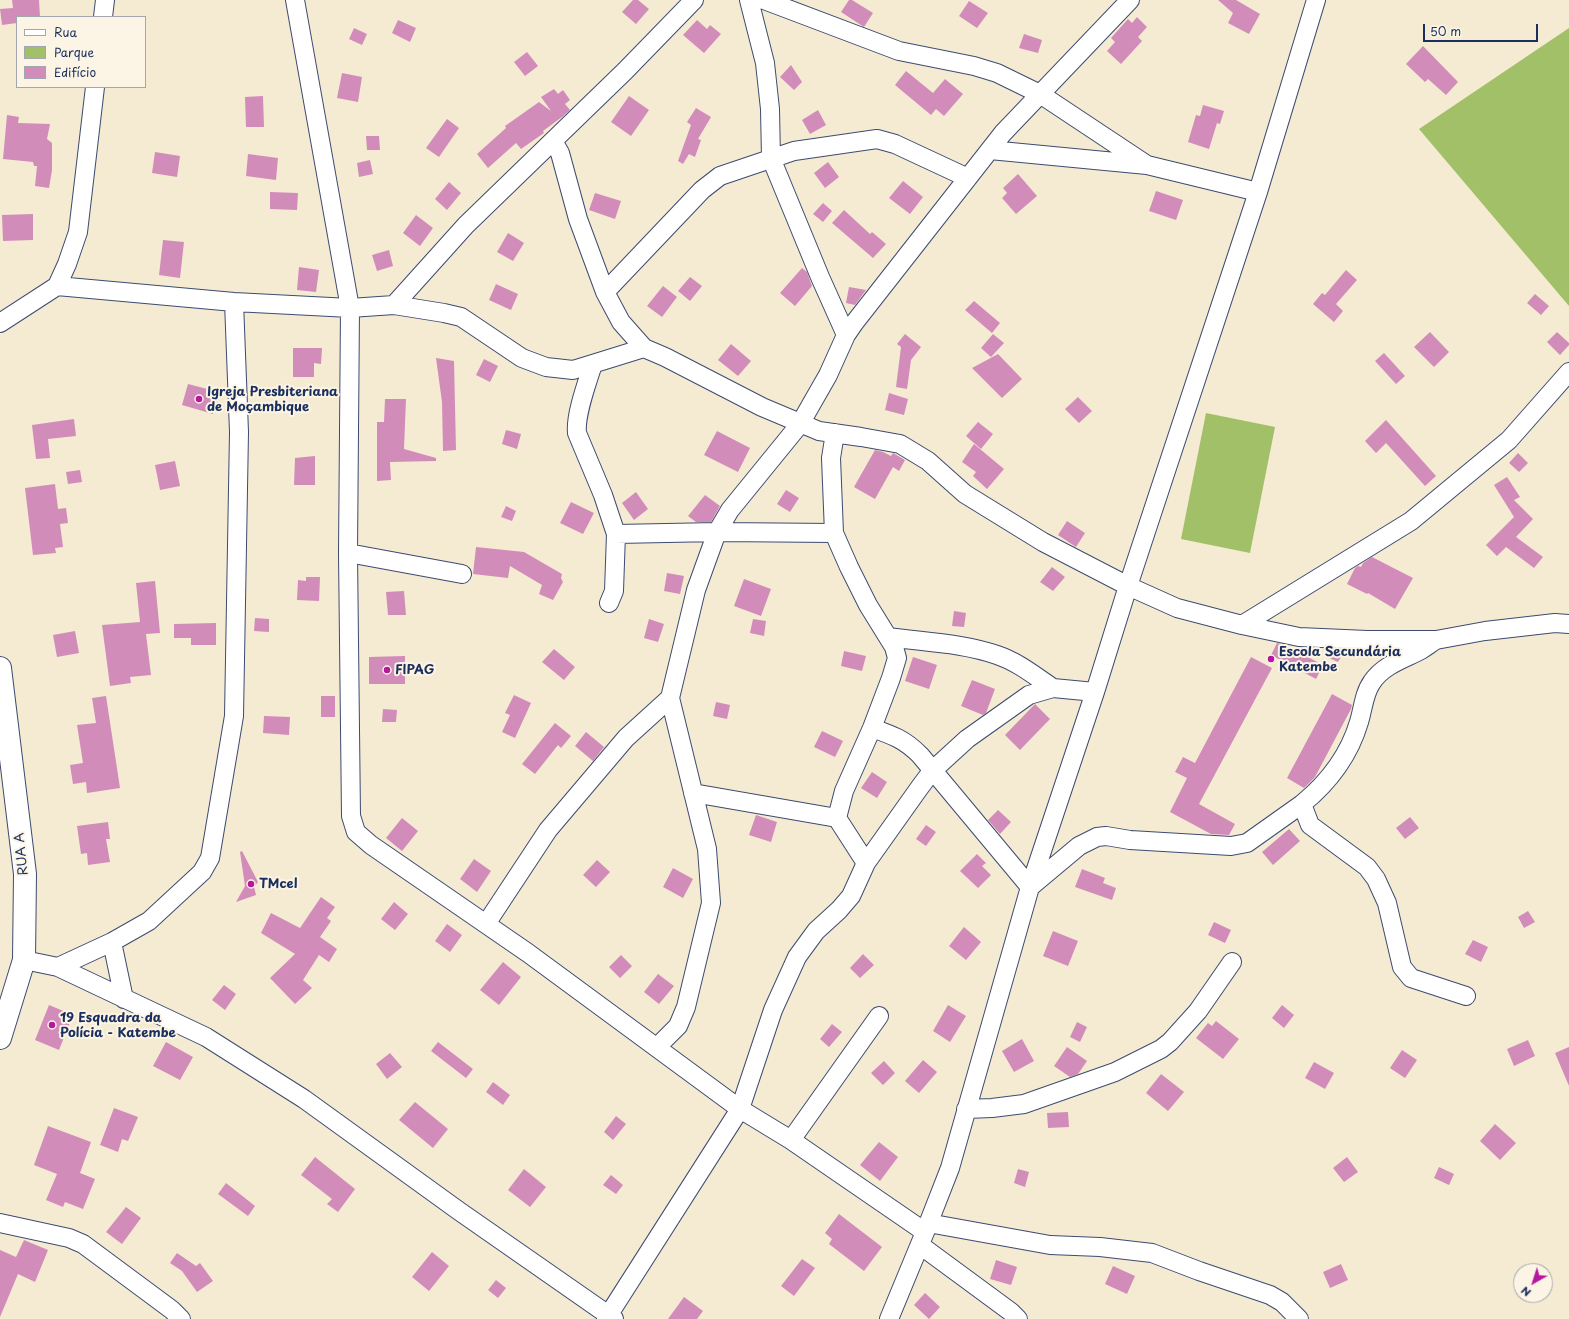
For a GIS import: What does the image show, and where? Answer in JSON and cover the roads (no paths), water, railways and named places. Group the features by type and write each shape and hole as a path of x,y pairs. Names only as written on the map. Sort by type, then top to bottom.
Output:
{"main road":[{"name":"RUA A","path":"0,668 25,874 24,960 0,1038"}],"street":[{"path":"103,16 105,0"},
{"path":"295,0 350,308 348,553 351,816 356,832 371,845 528,953 740,1109 791,1140 924,1233 1018,1319"},
{"path":"394,305 466,225 625,71 694,0"},
{"path":"749,0 764,63 770,109 771,158 820,277 846,335"},
{"path":"764,0 899,51 974,66 997,73 1040,94 1147,165"},
{"path":"657,1047 678,1026 686,1007 711,903 707,849 692,793 670,698 696,590 717,532 730,510 800,424 828,375 846,335 855,322 1003,133 1130,0"},
{"path":"889,1319 950,1168 1030,887 1258,192 1316,0"},
{"path":"0,323 57,286 67,264 78,232 95,88"},
{"path":"605,292 702,190 720,176 771,158 794,151 877,139 895,144 968,178"},
{"path":"553,141 560,153 578,219 605,292 621,322 644,348 665,357 762,407 800,424 819,431 900,444 928,461 966,494 978,502 1043,542 1128,586 1177,608 1242,625 1299,637 1367,640 1436,640 1485,631 1555,623 1569,623"},
{"path":"990,150 1147,165 1258,192"},
{"path":"57,286 234,302 350,308 394,305 460,317 522,358 546,367 573,370 644,348"},
{"path":"58,967 112,942 149,921 202,872 210,858 234,716 239,432 234,302"},
{"path":"593,364 576,426 577,434 603,495 616,534 614,592 609,603"},
{"path":"1242,625 1411,521 1509,440 1569,372"},
{"path":"835,433 831,458 834,533 868,605 894,647 897,658 872,728 844,791 837,818 866,863"},
{"path":"616,534 717,532 834,533"},
{"path":"348,553 462,574"},
{"path":"888,637 976,648 1016,663 1053,688"},
{"path":"1030,887 1079,846 1097,837 1106,836 1130,840 1231,846 1247,843 1316,793 1334,773 1353,742 1360,722 1367,690 1378,675 1399,660 1422,650 1436,640"},
{"path":"24,960 58,967 206,1037 304,1099 609,1318 740,1109 773,1010 797,957 816,931 839,910 851,896 866,863 932,771 967,739 1029,695 1053,688 1095,692"},
{"path":"486,924 548,830 626,738 670,698"},
{"path":"872,728 894,736 909,744 920,755 1030,887"},
{"path":"692,793 837,818"},
{"path":"1302,804 1310,825 1367,867 1376,879 1387,903 1402,967 1411,978 1466,996"},
{"path":"112,942 124,999"},
{"path":"966,1109 992,1108 1024,1104 1115,1072 1161,1049 1170,1042 1198,1011 1232,962"},
{"path":"791,1140 879,1016"},
{"path":"0,1223 69,1238 83,1244 172,1310 181,1319"},
{"path":"924,1233 1050,1246 1100,1247 1152,1253 1199,1272 1270,1295 1282,1302 1300,1319"}],"place":[{"name":"Igreja Presbiteriana de Moçambique","path":"199,399"},
{"name":"Escola Secundária Katembe","path":"1271,659"},
{"name":"FIPAG","path":"387,670"},
{"name":"TMcel","path":"251,884"},
{"name":"19 Esquadra da Polícia - Katembe","path":"52,1025"}]}
